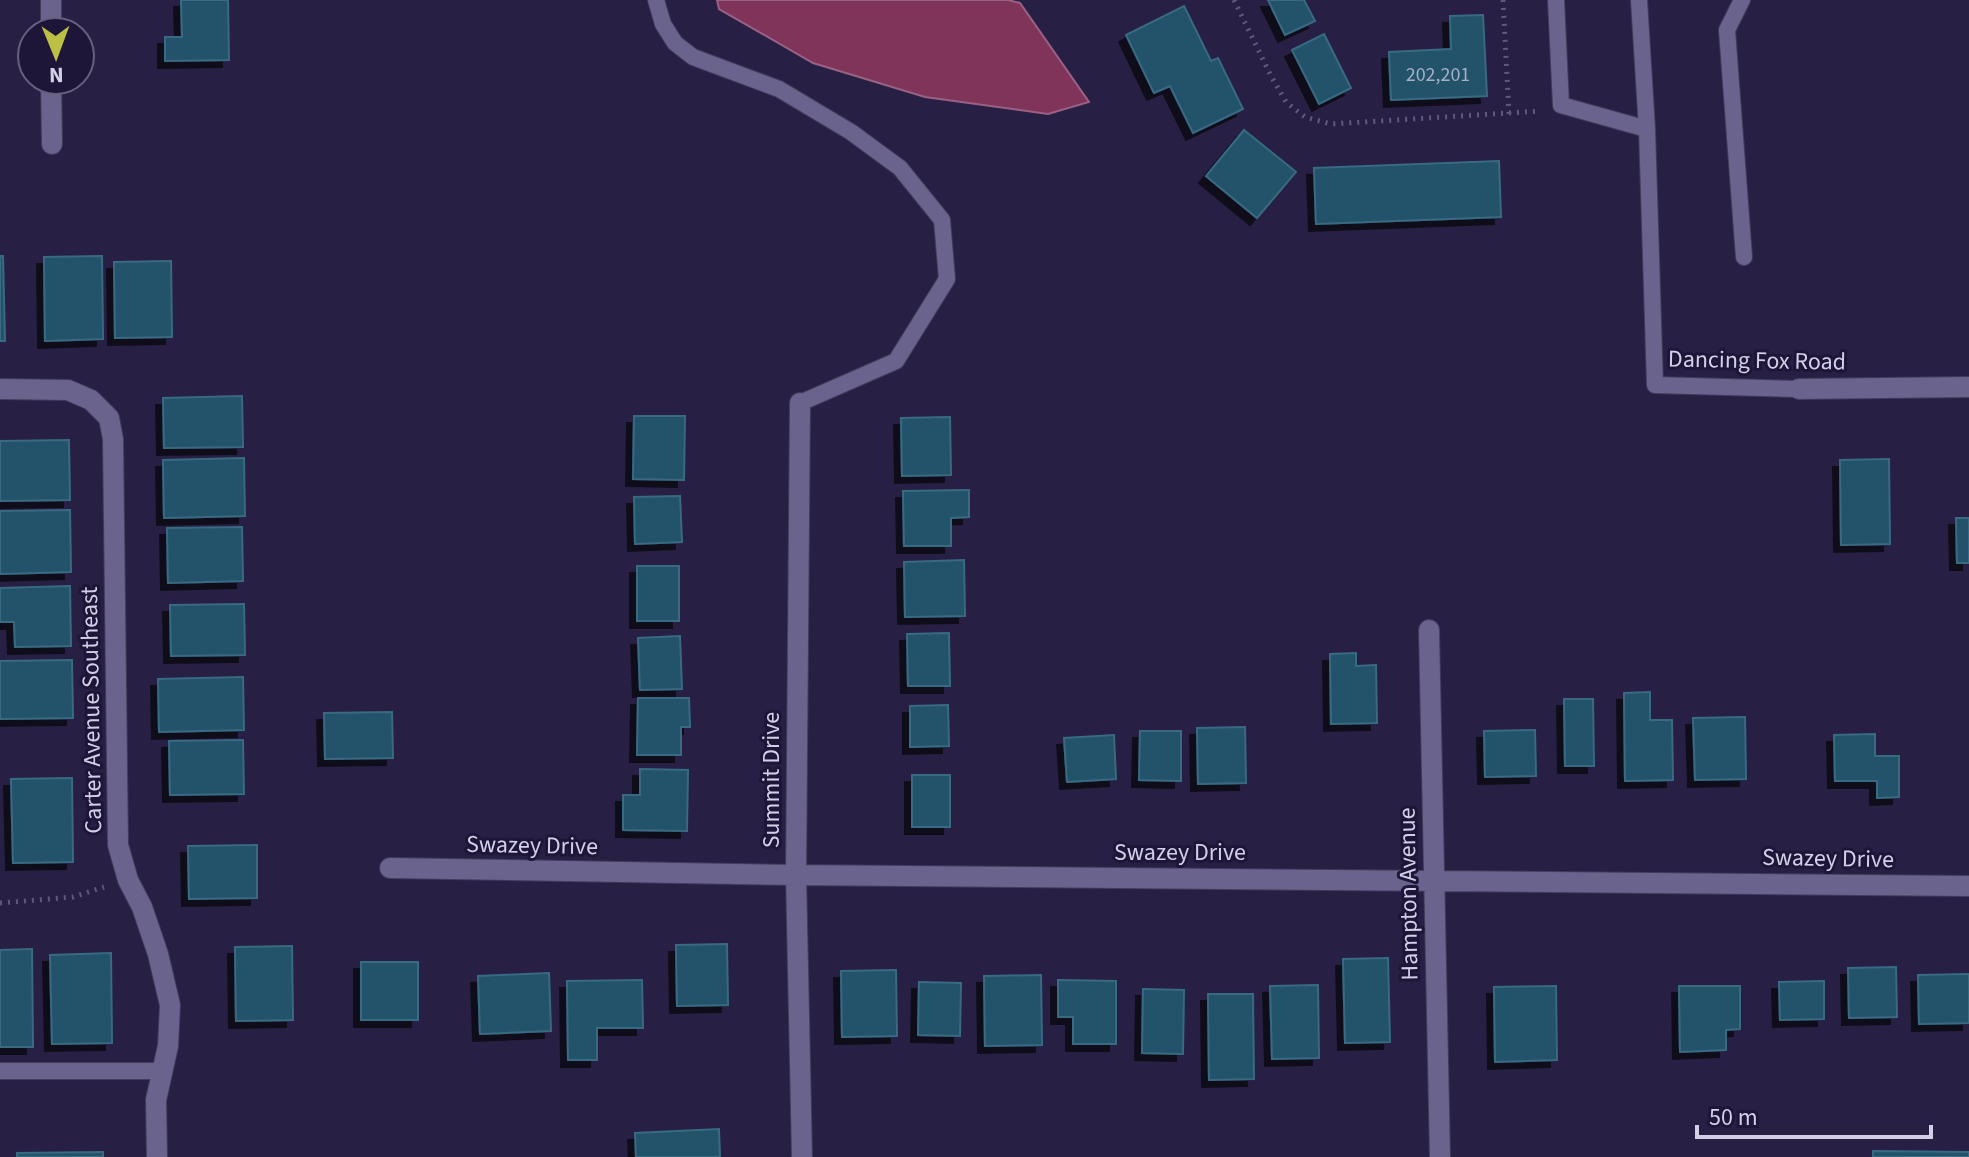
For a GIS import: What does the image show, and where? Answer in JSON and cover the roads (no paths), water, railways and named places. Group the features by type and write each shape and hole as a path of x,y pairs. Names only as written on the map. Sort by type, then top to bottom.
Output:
{"street":[{"path":"51,96 52,144"},
{"name":"Dancing Fox Road","path":"1799,389 1969,387"},
{"name":"Carter Avenue Southeast","path":"0,389 68,390 91,400 109,418 113,439 118,845 128,880 142,907 158,954 170,1005 168,1046 156,1100 157,1157"},
{"name":"Summit Drive","path":"800,403 796,875 802,1157"},
{"name":"Hampton Avenue","path":"1429,630 1440,1157"},
{"name":"Swazey Drive","path":"390,868 1969,886"}],"lane":[{"path":"656,0 663,24 675,43 693,57 779,89 851,132 900,168 942,220 947,279 896,361 800,403"},
{"path":"1556,0 1561,105 1647,129"},
{"name":"Dancing Fox Road","path":"1639,0 1647,129 1655,385 1799,389"},
{"path":"1742,0 1727,30 1744,257"},
{"path":"0,1071 163,1071"}]}
